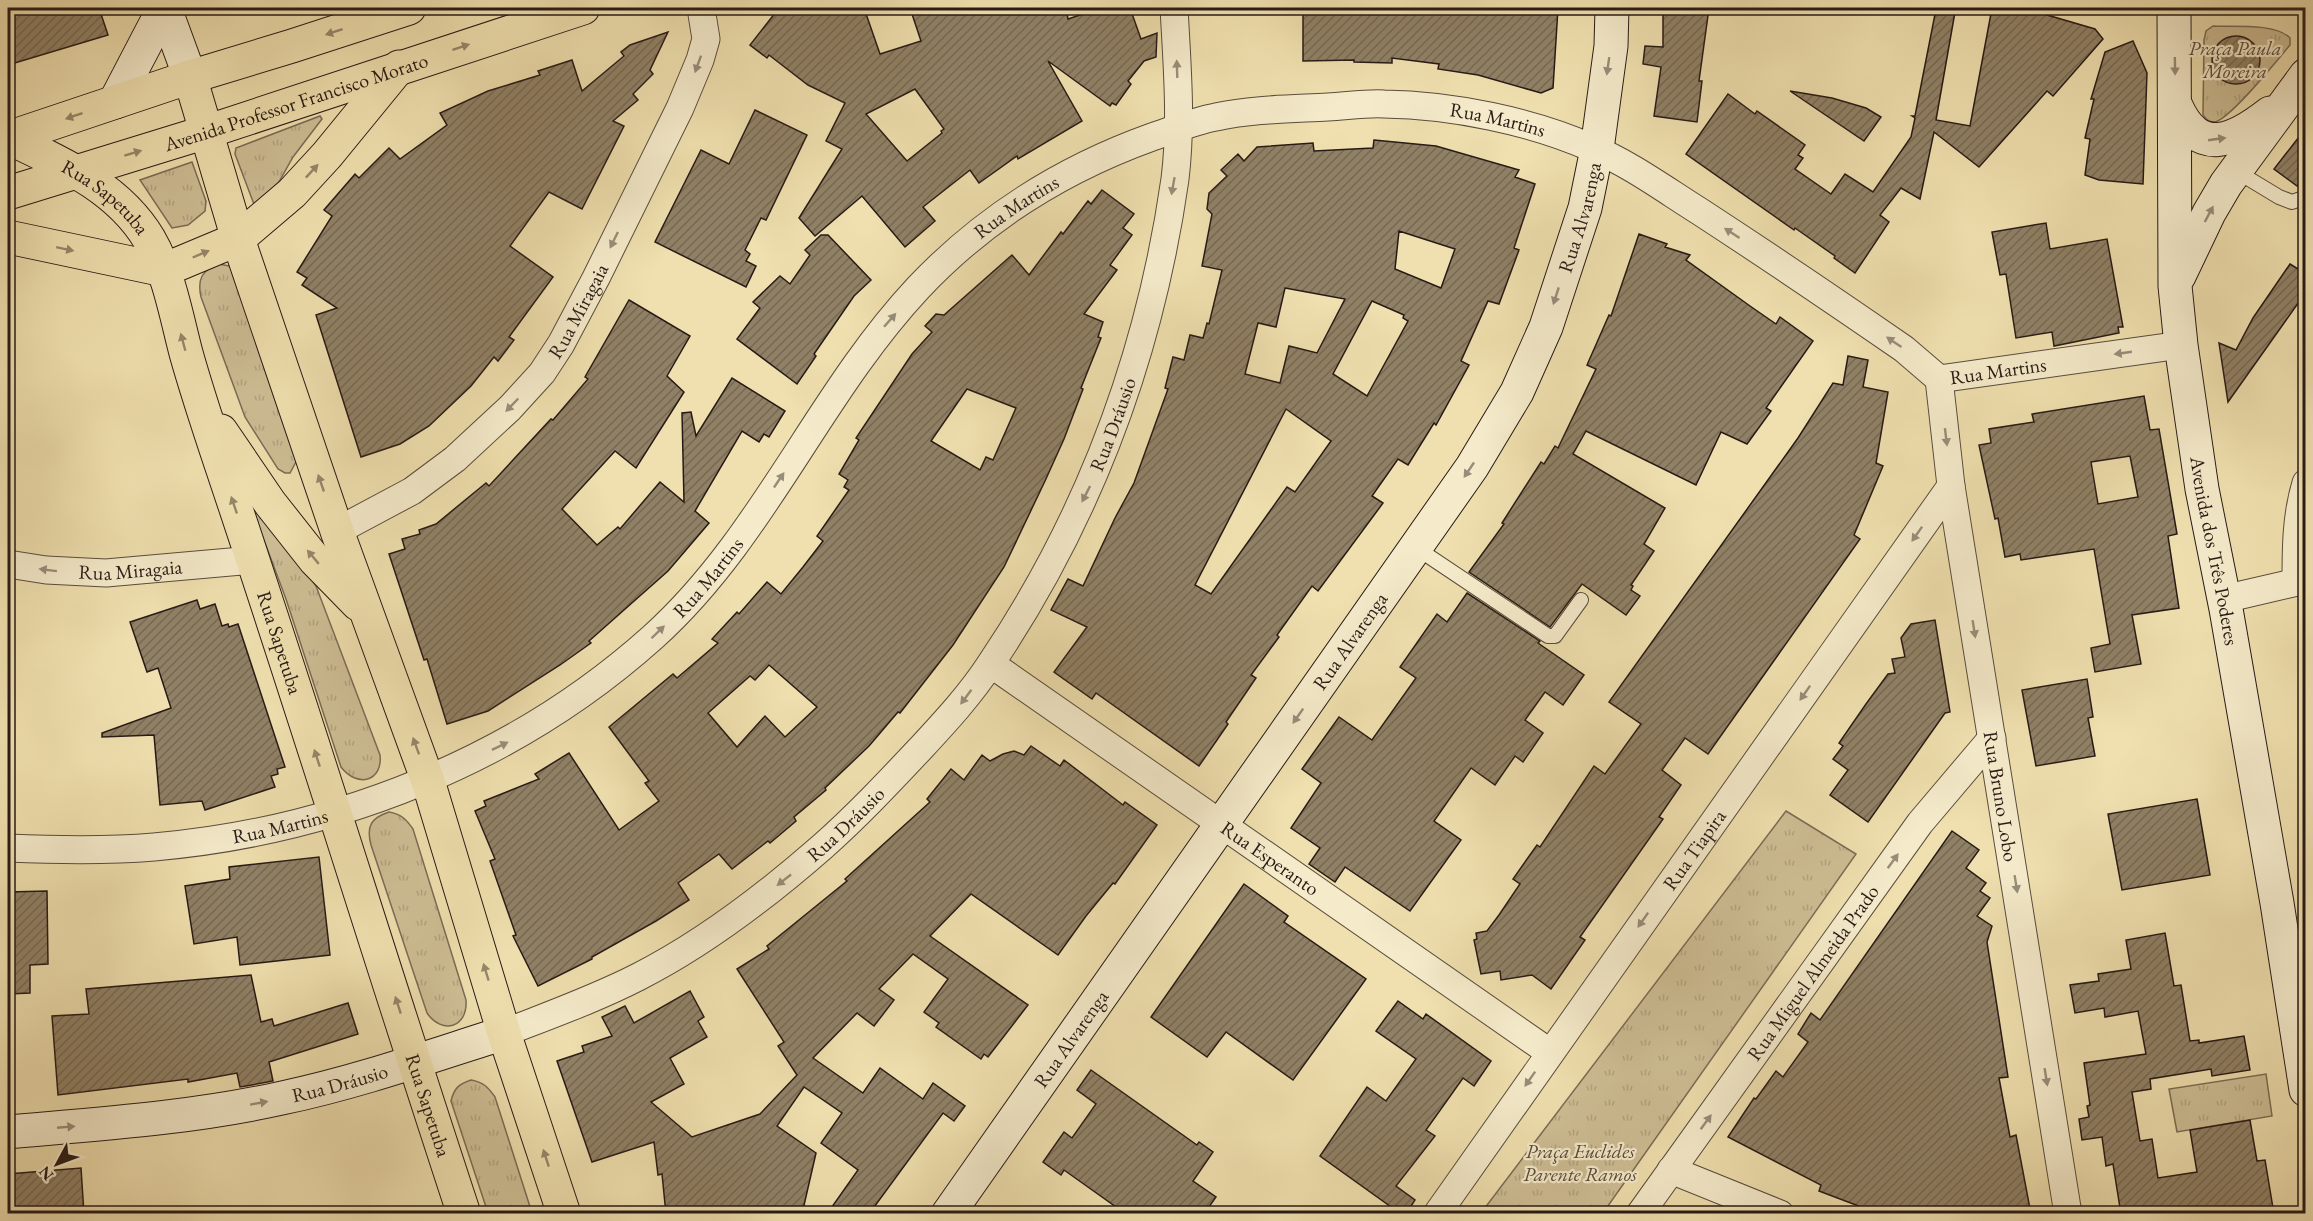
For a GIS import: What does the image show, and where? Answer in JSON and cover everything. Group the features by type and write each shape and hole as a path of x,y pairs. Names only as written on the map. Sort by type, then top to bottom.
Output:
{"highway":[{"path":"8,138 189,77 409,8"},
{"name":"Avenida Professor Francisco Morato","path":"8,193 206,132 583,8"},
{"path":"8,237 164,270 238,239 285,199 327,155 399,67"},
{"path":"189,77 238,239 337,531 428,781 504,1033 564,1214"},
{"name":"Rua Sapetuba","path":"8,138 77,170 123,207 148,237 164,270 198,398 464,1214"},
{"path":"252,279 262,241 285,199"},
{"path":"198,398 270,503 315,560 368,614"}],"street":[{"name":"Rua Miragaia","path":"337,531 412,491 447,465 510,408 542,373 561,345 680,108 706,39 701,8"},
{"name":"Rua Dráusio","path":"8,1132 183,1116 282,1098 380,1073 504,1033 579,1004 640,975 688,948 749,906 817,852 884,788 957,709 991,664 1040,582 1091,485 1119,412 1141,341 1158,269 1174,179 1179,128 1174,8"},
{"name":"Rua Alvarenga","path":"948,1214 1472,467 1522,381 1546,327 1585,208 1597,149 1611,46 1612,8"},
{"name":"Avenida dos Três Poderes","path":"2174,8 2175,286 2181,345 2202,489 2224,599 2301,1036 2306,1090"},
{"path":"163,14 189,77"},
{"path":"115,102 163,14"},
{"path":"2175,286 2209,213 2236,171 2306,75"},
{"path":"2176,106 2183,123 2192,132 2207,140 2231,137 2250,129 2286,101"},
{"name":"Rua Martins","path":"8,848 153,847 254,833 335,813 428,781 511,740 615,669 674,616 718,566 875,338 963,243 1046,185 1112,152 1216,117 1259,111 1385,104 1469,112 1544,129 1597,149 1649,179 1904,349 1939,379 2181,345"},
{"name":"Rua Bruno Lobo","path":"1939,379 1952,486 2068,1214"},
{"path":"2224,599 2301,581 2295,543 2300,501 2306,483"},
{"name":"Rua Tiapira","path":"1437,1214 1549,1052 1952,486"},
{"name":"Rua Miragaia","path":"8,564 46,570 106,573 253,561"},
{"name":"Rua Esperanto","path":"991,664 1549,1052"},
{"name":"Rua Miguel Almeida Prado","path":"1640,1214 1920,823 1992,738"},
{"path":"1671,1170 1780,1214"}],"lane":[{"path":"126,47 163,14"},
{"path":"2236,171 2278,198 2292,202 2306,197"},
{"path":"1416,547 1548,636 1555,636 1581,600"}],"green space":[{"name":"Praça Paula Moreira","path":"2213,26 2265,28 2283,33 2290,38 2290,45 2253,88 2231,112 2214,122 2209,121 2203,115 2204,40 2206,31"},
{"path":"320,116 322,119 293,157 266,205 255,207 235,154 236,148"},
{"path":"192,162 206,201 205,211 188,225 172,228 140,180"},
{"path":"219,264 229,266 234,271 297,460 290,473 278,469 245,417 201,297 200,280 202,276 208,269"},
{"path":"255,507 305,568 316,586 380,755 377,771 368,779 354,778 341,767 286,599 253,511"},
{"name":"Praça Euclides Parente Ramos","path":"1786,811 1856,854 1603,1213 1481,1213"},
{"path":"389,812 403,818 413,829 466,1000 463,1017 453,1025 440,1024 427,1013 371,845 369,833 371,824 378,817"},
{"path":"2266,1074 2272,1116 2177,1132 2169,1089"},
{"path":"471,1080 485,1086 495,1097 532,1213 488,1213 451,1101 458,1087"}],"building":[{"path":"8,8 99,8 108,35 8,65"},
{"path":"779,8 864,8 880,54 921,41 910,8 1066,8 1068,19 1101,8 1130,8 1141,39 1157,33 1156,57 1144,61 1128,81 1131,84 1116,105 1112,103 1110,106 1048,61 1082,121 1018,159 1017,156 979,183 970,170 923,207 935,221 905,247 862,196 815,236 799,218 842,149 826,141 845,103 808,85 769,55 767,58 750,45","holes":["915,89 944,129 907,161 866,114"]},
{"path":"1303,8 1558,8 1553,88 1541,93 1478,75 1438,69 1439,64 1392,58 1392,63 1354,62 1354,60 1303,61"},
{"path":"1663,8 1709,8 1699,81 1702,81 1697,122 1654,116 1661,67 1643,64 1645,46 1663,47"},
{"path":"1992,8 2023,8 2095,29 2103,39 2053,96 2047,91 1979,167 1934,132 1920,199 1901,188 1880,215 1889,222 1855,273 1834,258 1835,256 1686,154 1728,94 1755,114 1757,111 1805,145 1798,155 1803,158 1795,169 1831,194 1845,174 1873,192 1911,137 1915,118 1912,116 1915,116 1936,9 1955,12 1936,120 1970,126"},
{"path":"668,32 650,70 653,74 633,94 638,100 613,121 624,126 582,209 549,192 510,246 553,277 509,337 514,340 498,361 494,357 471,386 429,426 400,444 361,457 316,315 337,308 302,285 307,278 297,272 332,216 324,210 355,174 359,178 389,148 400,159 447,125 440,113 488,91 540,75 538,71 572,60 582,91 624,56 621,52 630,45"},
{"path":"2236,36 2253,43 2260,60 2253,77 2236,84 2219,77 2212,60 2219,43"},
{"path":"2133,41 2147,73 2143,184 2099,180 2085,175 2090,139 2085,138 2094,99 2091,99 2105,52"},
{"path":"1790,91 1832,98 1866,108 1881,117 1864,141"},
{"path":"755,110 807,135 766,220 761,218 745,250 750,254 746,261 756,266 746,287 655,242 701,150 729,164"},
{"path":"2306,128 2306,175 2297,186 2274,169"},
{"path":"1374,140 1436,146 1519,170 1515,177 1535,184 1514,248 1519,250 1499,304 1488,301 1461,361 1469,365 1436,425 1434,423 1408,465 1398,459 1372,496 1383,503 1318,591 1312,586 1277,635 1279,637 1251,675 1256,678 1199,766 1096,693 1092,699 1054,672 1087,627 1051,610 1068,579 1083,586 1134,483 1168,389 1165,388 1173,357 1184,360 1190,335 1203,338 1207,323 1209,324 1222,270 1202,266 1212,214 1207,209 1209,193 1227,176 1221,170 1238,154 1244,161 1257,147 1313,143 1314,151 1373,148","holes":["1399,231 1455,249 1441,288 1395,269","1285,288 1345,299 1317,353 1289,346 1280,383 1245,374 1258,323 1276,327","1372,301 1404,315 1403,318 1408,321 1367,396 1333,374","1286,409 1331,441 1295,492 1287,487 1211,594 1195,585"]},
{"path":"1102,190 1134,214 1123,228 1132,235 1110,265 1117,270 1084,314 1103,322 1098,337 1101,338 1064,439 1004,567 953,645 900,713 898,712 869,746 825,788 826,790 794,817 796,821 770,843 768,841 732,869 719,854 678,883 689,900 592,959 538,986 513,936 516,935 490,861 495,859 475,811 486,806 484,801 539,779 535,774 569,753 619,830 659,801 645,783 649,781 609,727 673,674 677,678 718,643 712,639 737,612 739,614 767,582 781,594 803,567 823,541 817,536 849,490 844,487 848,480 839,474 859,440 856,438 912,354 932,332 925,326 936,314 944,315 1012,255 1029,275 1088,201 1091,204","holes":["967,389 1016,408 993,460 986,457 980,470 931,441","769,665 817,707 785,737 765,716 737,747 708,713 750,676 755,680"]},
{"path":"2046,223 2050,249 2107,239 2123,327 2118,327 2119,333 2054,346 2052,332 2016,338 2006,274 2000,275 1992,232"},
{"path":"1639,234 1667,244 1665,247 1690,255 1686,260 1750,306 1776,324 1780,317 1813,341 1766,408 1771,411 1747,444 1721,432 1696,485 1586,431 1573,454 1665,508 1644,544 1654,551 1631,585 1633,586 1631,590 1640,596 1626,615 1582,584 1550,627 1469,572 1504,524 1502,523 1541,462 1544,464 1555,446 1558,448 1596,369 1587,365 1609,315 1611,316"},
{"path":"821,235 828,235 871,280 854,296 814,354 816,356 797,384 737,339 760,308 753,302 780,276 790,284 810,255 805,250"},
{"path":"2290,264 2306,274 2306,292 2228,402 2219,343 2236,350 2253,318"},
{"path":"629,300 690,336 667,376 684,392 636,468 615,451 562,509 597,545 618,527 620,529 660,482 684,502 682,413 691,412 696,436 732,378 785,411 769,437 764,434 759,442 742,431 695,511 709,523 668,571 589,641 591,643 488,711 447,724 427,659 424,660 389,554 405,549 402,539 420,534 419,530 436,524 486,483 489,486 551,419 553,420 588,379 585,377"},
{"path":"1848,356 1868,360 1863,387 1888,392 1876,463 1883,466 1854,535 1860,539 1708,754 1685,738 1662,770 1681,785 1659,817 1663,819 1580,937 1585,940 1551,989 1532,975 1501,980 1500,971 1481,974 1474,940 1477,939 1476,933 1487,931 1499,915 1520,884 1513,879 1537,845 1540,847 1594,766 1605,774 1641,724 1609,702 1798,438 1833,383 1843,385"},
{"path":"2144,396 2150,430 2159,429 2177,534 2168,536 2179,608 2132,615 2141,664 2095,672 2091,648 2110,644 2094,549 2021,560 2020,554 2005,557 1998,518 1995,519 1979,445 1991,443 1989,429 2034,422 2032,414","holes":["2130,456 2138,497 2098,504 2091,462"]},
{"path":"1467,593 1540,641 1538,643 1584,675 1563,705 1545,692 1525,720 1543,733 1523,762 1515,756 1495,785 1471,768 1434,821 1461,840 1410,911 1345,867 1335,882 1309,864 1320,848 1291,828 1321,783 1302,769 1339,717 1372,740 1416,678 1400,667 1437,614 1447,622"},
{"path":"197,600 200,609 215,604 222,626 228,624 229,627 238,624 285,767 277,769 278,774 271,776 275,787 205,810 202,801 160,805 154,735 102,737 102,733 171,708 158,668 147,672 130,622"},
{"path":"1935,620 1950,712 1945,713 1868,822 1830,795 1848,770 1833,759 1843,746 1839,743 1866,704 1888,674 1895,673 1892,659 1905,657 1901,638 1911,624"},
{"path":"2087,679 2093,717 2088,718 2095,756 2036,766 2022,690"},
{"path":"1031,746 1060,766 1064,760 1123,805 1125,802 1157,825 1115,884 1113,883 1086,916 1058,955 971,894 930,936 1028,1005 988,1057 984,1054 981,1059 936,1027 939,1023 924,1012 948,979 913,954 879,989 894,1000 874,1026 857,1013 813,1058 863,1093 880,1068 923,1099 933,1083 965,1106 954,1121 943,1113 869,1214 827,1214 858,1170 821,1143 842,1113 804,1087 777,1126 816,1153 802,1214 666,1214 662,1174 658,1175 654,1142 592,1162 557,1061 584,1052 582,1046 612,1036 602,1017 625,1006 634,1023 690,991 704,1017 698,1021 707,1037 670,1058 684,1084 651,1102 692,1137 760,1114 797,1075 778,1046 784,1042 737,969 769,949 767,946 847,881 845,879 930,802 927,799 951,769 964,780 982,755 990,761 1014,751 1024,755"},
{"path":"2197,799 2210,875 2122,890 2108,814"},
{"path":"1952,831 1979,850 1966,868 1986,883 1980,891 1990,898 1977,916 1992,926 1987,942 2008,1077 1999,1078 2010,1137 2016,1135 2031,1214 1877,1213 1819,1191 1821,1185 1728,1137 1754,1098 1756,1099 1776,1071 1783,1077 1808,1042 1798,1034 1811,1013 1820,1020"},
{"path":"319,857 330,955 240,965 237,937 194,944 185,886 230,879 229,867"},
{"path":"1244,884 1288,916 1284,922 1366,979 1293,1080 1226,1032 1207,1057 1151,1017"},
{"path":"47,891 48,964 30,965 30,993 8,994 8,892"},
{"path":"2165,933 2174,986 2181,985 2190,1041 2199,1040 2199,1043 2244,1036 2250,1070 2212,1076 2211,1069 2150,1079 2151,1089 2132,1092 2140,1141 2152,1139 2158,1178 2197,1172 2190,1130 2250,1120 2257,1161 2265,1160 2274,1214 2121,1214 2113,1164 2106,1166 2102,1137 2082,1140 2079,1119 2089,1117 2087,1106 2090,1105 2084,1063 2146,1054 2138,1011 2105,1017 2104,1008 2075,1013 2070,985 2099,981 2098,974 2131,969 2126,940"},
{"path":"251,975 261,1022 272,1019 274,1026 348,1003 358,1034 269,1062 273,1081 240,1087 237,1073 188,1082 188,1079 58,1095 52,1016 89,1014 86,989"},
{"path":"1398,1001 1423,1019 1426,1014 1491,1061 1474,1086 1463,1078 1426,1130 1435,1136 1396,1186 1415,1200 1406,1214 1401,1214 1320,1156 1367,1087 1386,1101 1416,1059 1376,1031"},
{"path":"1091,1070 1197,1145 1199,1142 1213,1152 1193,1181 1216,1197 1204,1214 1126,1214 1064,1170 1061,1175 1043,1162 1064,1132 1072,1138 1096,1104 1077,1090"},
{"path":"81,1168 84,1214 8,1214 8,1174"}]}
